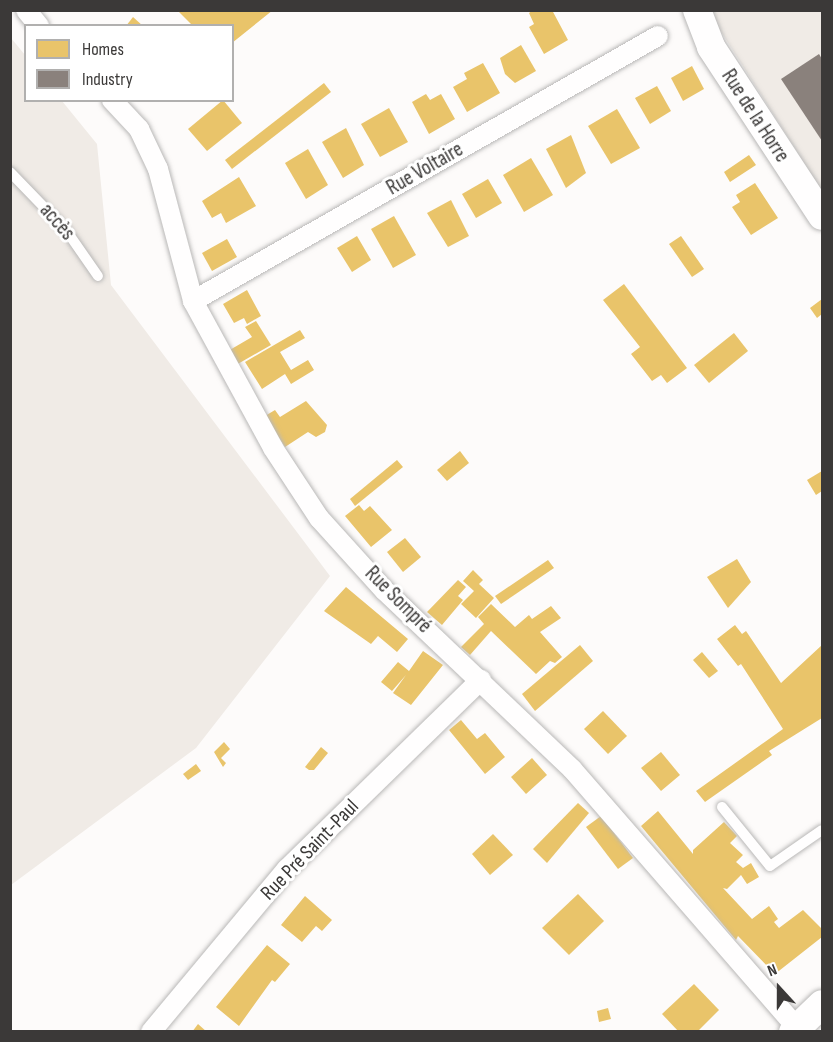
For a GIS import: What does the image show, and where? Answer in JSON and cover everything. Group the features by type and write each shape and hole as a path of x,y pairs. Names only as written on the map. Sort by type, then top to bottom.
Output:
{"street":[{"path":"26,10 37,24"},
{"name":"Rue de la Horre","path":"699,11 711,47 822,216"},
{"name":"Rue Voltaire","path":"193,302 658,36"},
{"name":"Rue Sompré","path":"114,102 140,129 158,169 193,302 273,448 319,518 385,591 572,769 795,1030"},
{"name":"Rue Pré Saint-Paul","path":"151,1032 287,869 482,681"},
{"path":"795,1030 822,1004"}],"lane":[{"name":"accès","path":"10,172 66,230 98,276"},
{"path":"722,807 770,866 822,830"}],"shaded area":[{"path":"708,11 822,11 822,191"},
{"path":"11,38 24,54 24,102 63,102 97,144 111,285 330,576 196,748 11,885"}],"building: Homes":[{"path":"177,10 273,10 234,41 234,24 191,24"},
{"path":"533,10 552,10 568,40 544,54 529,27 534,24 529,13"},
{"path":"133,17 141,24 128,24"},
{"path":"521,45 536,71 515,83 505,74 500,58"},
{"path":"483,63 500,93 467,112 453,87 467,79 464,73"},
{"path":"692,66 704,89 683,101 671,78"},
{"path":"324,83 331,92 232,169 225,160"},
{"path":"657,86 671,111 650,124 635,98"},
{"path":"426,94 430,100 441,94 455,119 429,134 412,102"},
{"path":"221,102 225,102 242,123 207,151 188,129"},
{"path":"389,108 408,142 380,157 361,124"},
{"path":"617,109 640,148 611,164 588,126"},
{"path":"346,128 364,165 343,178 322,142"},
{"path":"571,135 586,173 566,188 546,149"},
{"path":"308,149 328,185 306,199 285,163"},
{"path":"749,155 756,165 730,182 724,172"},
{"path":"531,158 553,195 524,212 503,175"},
{"path":"239,177 256,206 226,223 221,213 212,218 202,201"},
{"path":"488,179 502,203 476,218 462,194"},
{"path":"755,183 778,218 751,235 732,207 740,202 736,195"},
{"path":"451,200 469,236 448,247 427,213"},
{"path":"394,216 416,255 393,268 371,229"},
{"path":"357,236 371,260 352,272 337,248"},
{"path":"681,236 704,269 692,277 669,244"},
{"path":"227,239 237,257 212,271 202,253"},
{"path":"624,284 687,368 667,383 661,375 652,381 631,354 640,347 603,300"},
{"path":"247,290 261,316 247,324 244,318 234,323 223,304"},
{"path":"822,299 822,314 817,318 810,308"},
{"path":"256,321 271,345 236,365 228,351 252,337 245,327"},
{"path":"300,330 305,338 280,352 291,370 308,360 314,370 291,384 285,374 262,389 245,362"},
{"path":"734,333 748,351 709,383 694,365"},
{"path":"306,401 327,425 325,432 316,437 308,432 285,447 265,416 275,410 280,417"},
{"path":"460,451 469,463 447,481 437,470"},
{"path":"397,460 403,467 355,506 350,499"},
{"path":"822,471 822,491 816,495 807,480"},
{"path":"359,505 364,511 370,506 392,530 371,547 345,516"},
{"path":"405,538 421,557 403,572 387,552"},
{"path":"737,559 751,582 728,608 707,577"},
{"path":"548,560 554,568 501,604 495,596"},
{"path":"473,570 483,580 479,584 494,598 476,618 461,604 474,591 463,581"},
{"path":"458,580 466,587 458,596 463,600 442,625 427,612"},
{"path":"346,587 408,639 397,652 378,636 371,644 324,611"},
{"path":"491,604 515,627 529,615 532,619 551,606 561,618 540,632 562,657 555,663 550,661 536,674 491,631 470,655 461,647 484,624 478,617"},
{"path":"735,625 742,634 746,631 781,683 822,645 822,718 769,751 772,755 705,802 696,791 783,729 741,664 738,666 717,639"},
{"path":"580,645 593,661 535,711 522,694"},
{"path":"423,651 443,665 411,705 393,693 406,675 392,691 381,682 398,662 409,671"},
{"path":"702,652 718,671 709,678 693,660"},
{"path":"603,711 627,736 608,754 584,729"},
{"path":"461,720 477,739 485,733 505,757 485,774 449,730"},
{"path":"224,742 230,749 221,758 226,763 223,767 214,752"},
{"path":"321,747 328,753 314,770 309,770 305,767"},
{"path":"661,752 680,775 661,791 641,768"},
{"path":"532,758 547,775 526,794 511,777"},
{"path":"196,764 201,771 188,780 183,774"},
{"path":"578,803 589,813 547,863 533,849"},
{"path":"658,811 693,854 693,850 724,822 737,836 730,843 743,855 736,862 743,868 751,863 759,877 747,884 741,875 727,889 723,888 752,919 769,906 778,919 774,922 779,928 803,910 822,929 822,937 775,974 738,936 736,940 641,826"},
{"path":"601,816 633,858 618,869 586,827"},
{"path":"493,834 513,855 490,875 472,854"},
{"path":"578,894 604,921 569,955 542,928"},
{"path":"305,896 332,920 322,931 316,926 302,942 281,925"},
{"path":"267,945 290,964 275,982 272,980 239,1026 216,1007"},
{"path":"694,984 719,1010 697,1032 679,1032 662,1014"},
{"path":"608,1008 611,1019 599,1022 597,1011"},
{"path":"198,1024 207,1032 192,1032"}],"building: Industry":[{"path":"819,54 822,59 822,141 781,79"}]}
